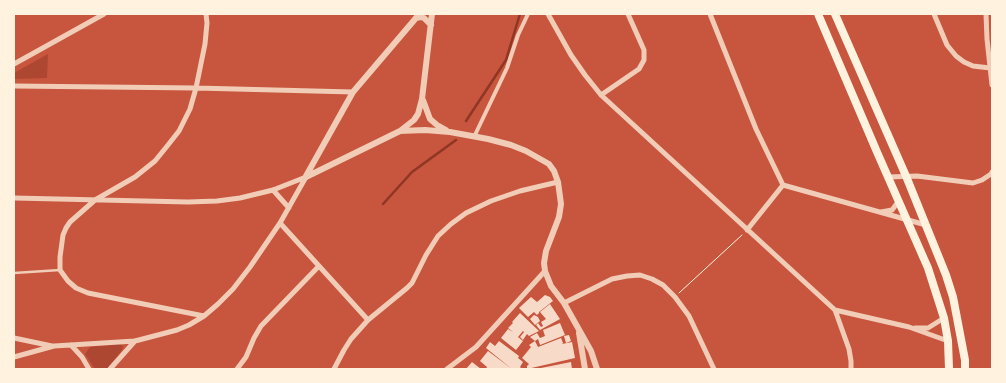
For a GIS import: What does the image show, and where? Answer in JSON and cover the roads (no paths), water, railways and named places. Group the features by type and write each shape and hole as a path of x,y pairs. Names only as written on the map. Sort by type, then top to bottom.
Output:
{"main road":[{"path":"818,14 928,268 944,318 948,342 949,369"},
{"path":"834,14 906,176 946,275 953,297 965,369"},
{"path":"944,318 956,313"}],"street":[{"path":"14,64 104,14"},
{"path":"204,316 88,293 76,288 68,281 60,270 60,257 63,235 76,216 95,200 135,177 155,161 179,131 190,109 196,88 205,44 206,14"},
{"path":"14,198 217,201 273,190 306,177 400,131 414,120 418,114 422,99 432,14"},
{"path":"474,137 507,68 518,35 528,14"},
{"path":"548,14 571,55 601,95 836,310 909,328 948,342"},
{"path":"601,95 639,69 644,60 644,50 628,14"},
{"path":"710,14 756,129 783,185 926,225"},
{"path":"934,14 947,44 956,56 973,66 990,68"},
{"path":"986,14 992,85"},
{"path":"14,357 54,346 135,341 177,330 190,325 204,316 233,289 280,223 353,92 417,16 424,18 431,25"},
{"path":"14,86 353,92"},
{"path":"422,99 430,119 450,132"},
{"path":"400,131 450,132 511,145 549,164 558,182 561,199 559,217 546,251 545,271 551,286 564,302 591,351 597,369"},
{"path":"315,159 328,166"},
{"path":"888,177 906,176 973,183 982,180 992,172"},
{"path":"337,368 352,339 368,320 412,283 438,236 451,224 466,213 490,201 520,191 558,182"},
{"path":"747,230 783,185"},
{"path":"273,190 289,208"},
{"path":"878,212 892,210 898,202"},
{"path":"280,223 368,320"},
{"path":"237,369 246,357 261,326 319,266"},
{"path":"447,369 476,347 545,271"},
{"path":"564,302 612,279 640,275 652,279 663,285 690,316 714,369"},
{"path":"836,310 849,349 851,369"},
{"path":"909,328 928,328 944,318"},
{"path":"578,327 585,369"},
{"path":"14,338 54,346"},
{"path":"110,369 135,341"},
{"path":"71,345 90,369"}],"lane":[{"path":"14,273 60,270"}],"waterway":[{"path":"466,121 506,60 520,14"},
{"path":"383,204 412,172 456,140"}]}
